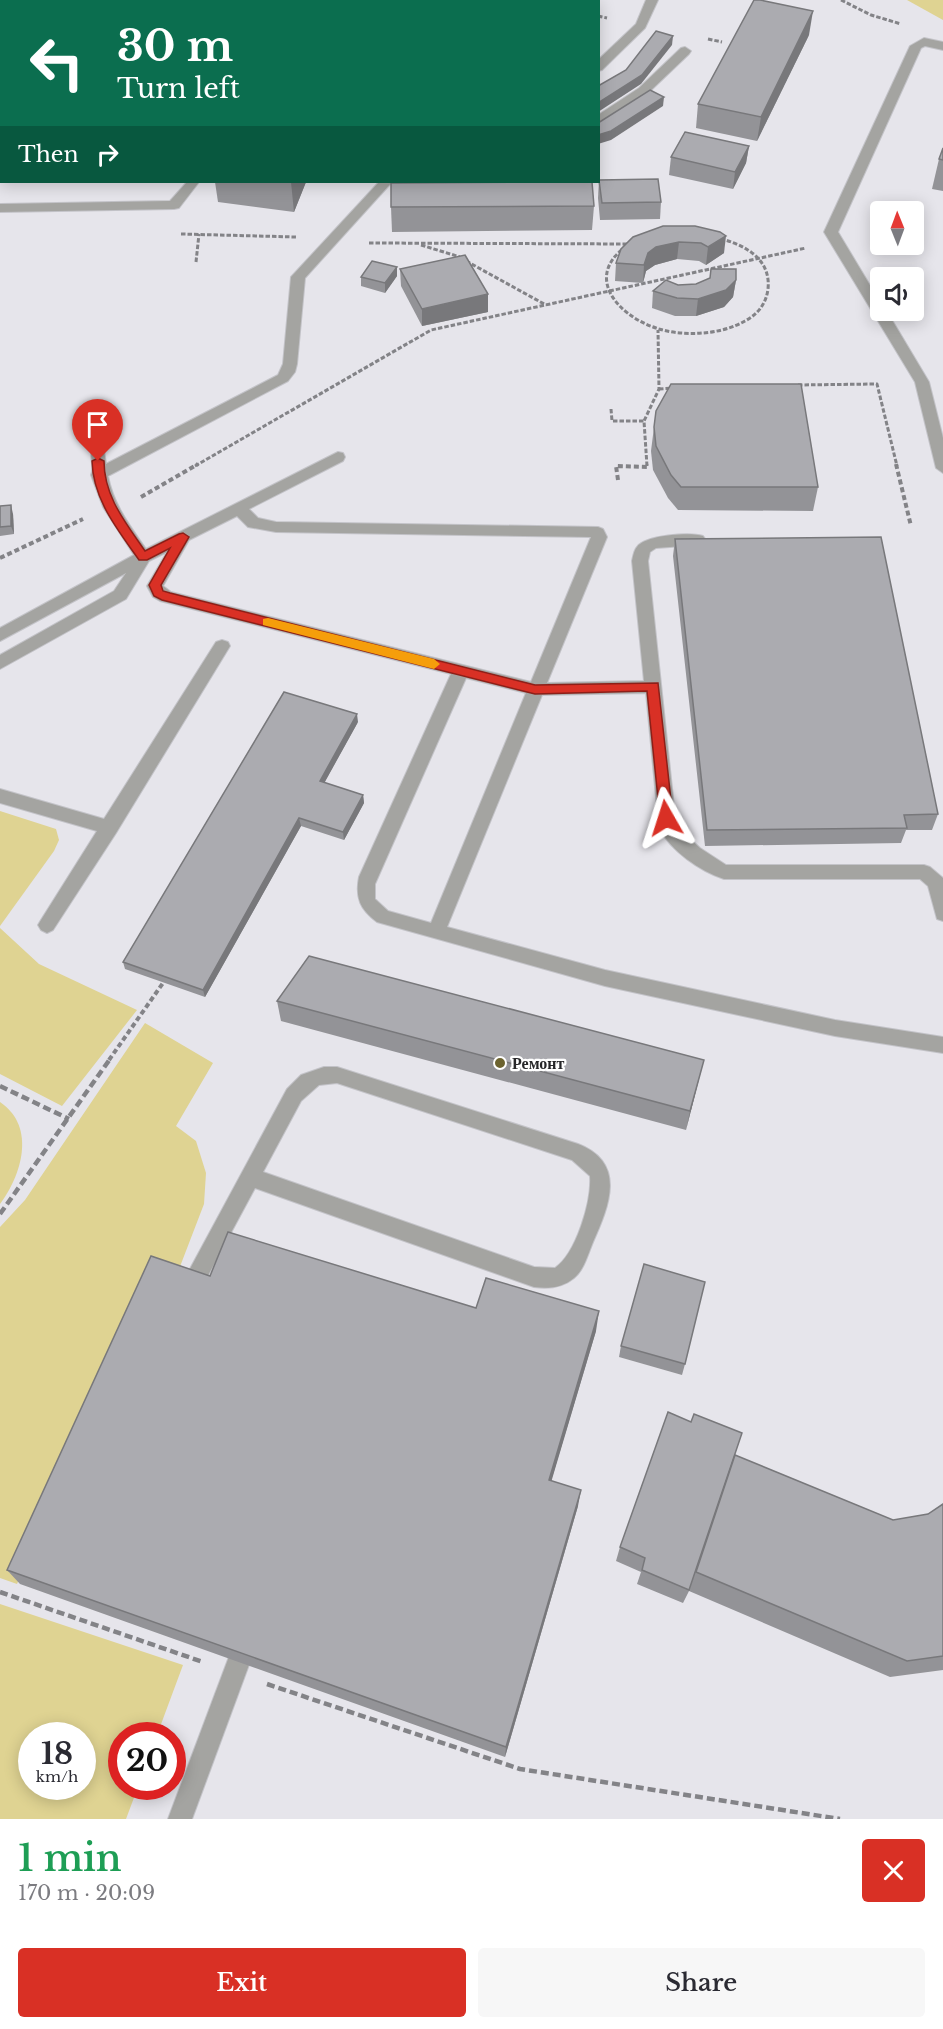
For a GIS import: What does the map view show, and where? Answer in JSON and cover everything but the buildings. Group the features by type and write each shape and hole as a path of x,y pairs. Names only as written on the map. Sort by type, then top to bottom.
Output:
{"street":[{"path":"600,65 641,25 652,0"},
{"path":"943,46 919,43 911,56 831,232 922,382 943,468"},
{"path":"600,120 642,92 685,51"},
{"path":"0,208 174,205 192,183"},
{"path":"98,475 283,378 290,364 298,277 385,183"},
{"path":"98,448 98,475 110,509 143,557"},
{"path":"0,635 143,557 338,457"},
{"path":"238,509 253,523 269,527 593,531 598,533 599,537 436,932"},
{"path":"183,537 155,585 159,593 535,689 653,687"},
{"path":"718,540 672,540 653,543 643,549 640,561 668,828 686,846 714,868 724,872 738,874 924,872 936,882 943,914"},
{"path":"0,663 120,595 143,557"},
{"path":"47,925 110,828 222,646"},
{"path":"461,671 368,877 364,895 369,906 382,917 628,983 835,1028 943,1046"},
{"path":"0,796 110,828"},
{"path":"190,1287 249,1177 294,1095 304,1083 324,1075 337,1075 578,1153 592,1163 600,1175 602,1192 573,1265 565,1275 552,1280 534,1277 249,1177"},
{"path":"180,1819 238,1662"}],"path":[{"path":"841,0 871,15 921,31 928,37 930,43"},
{"path":"678,232 705,234 739,245 756,259 768,276 769,288 766,300 759,311 733,327 706,333 676,333 658,330 626,314 614,304 604,281 606,269 612,258 630,244 651,235 678,232"},
{"path":"196,262 199,234"},
{"path":"0,558 37,539 137,499 431,330 835,241"},
{"path":"415,243 458,256 548,306"},
{"path":"618,480 616,466 647,467 644,421 659,388 658,330"},
{"path":"796,386 877,384 911,526"},
{"path":"659,388 682,388"},
{"path":"611,409 612,421 644,421"},
{"path":"0,1214 163,983"},
{"path":"0,1086 69,1119"},
{"path":"520,1768 840,1819"}],"shaded area":[{"path":"907,0 943,0 943,20"},
{"path":"0,811 56,829 59,840 54,851 0,926"},
{"path":"0,928 39,964 137,1010 62,1106 0,1074"},
{"path":"145,1023 213,1063 176,1126 196,1141 206,1173 204,1204 176,1277 158,1272 17,1584 0,1578 0,1227 25,1200"},
{"path":"0,1102 11,1112 19,1125 22,1152 14,1180 0,1204"},
{"path":"0,1604 183,1665 162,1722 108,1722 108,1800 133,1800 126,1819 0,1819"}],"slow traffic":[{"path":"268,622 434,664"}],"place":[{"name":"Ремонт","path":"500,1063"}],"route":[{"path":"98,461 98,475 110,509 143,557 183,537 155,585 159,593 166,597 535,689 653,687 666,818"}]}
